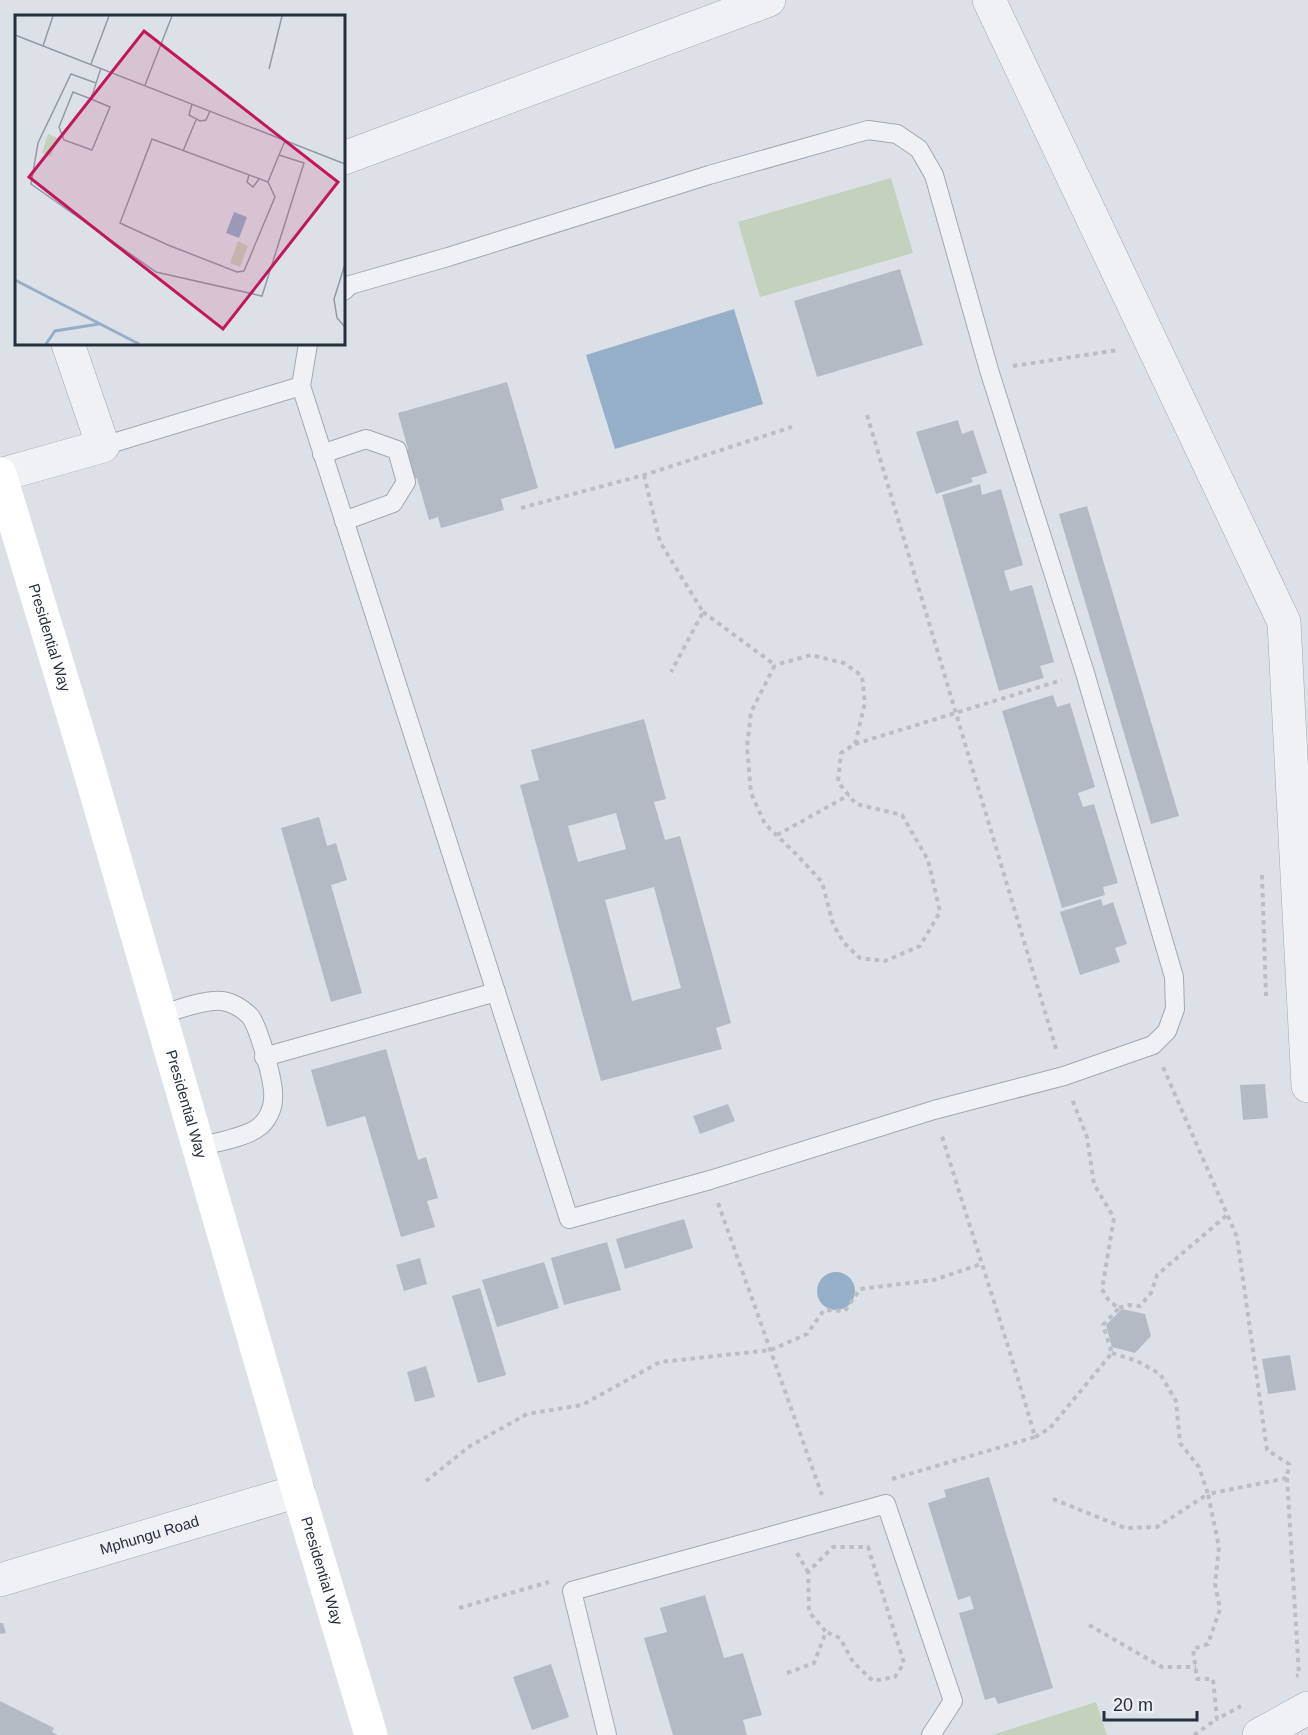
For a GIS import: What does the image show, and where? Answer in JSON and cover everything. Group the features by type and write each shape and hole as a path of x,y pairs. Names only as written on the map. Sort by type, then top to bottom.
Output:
{"main road":[{"name":"Presidential Way","path":"0,475 85,755 371,1735"}],"street":[{"path":"345,158 769,0"},
{"path":"989,0 1284,622 1308,1086"},
{"path":"0,475 103,446 68,345"},
{"name":"Mphungu Road","path":"0,1580 298,1491"},
{"path":"1259,1735 1308,1708"}],"lane":[{"path":"308,345 300,386 569,1219 710,1180 934,1110 1064,1076 1153,1045 1167,1031 1175,1009 1174,977 1085,673 989,370 934,175 919,149 897,135 868,130 350,285 345,290"},
{"path":"103,446 300,386"},
{"path":"322,454 366,439 397,450 406,482 393,504 344,521"},
{"path":"264,1057 496,992"},
{"path":"160,1015 207,1002 222,1001 237,1006 249,1016 256,1029 272,1085 273,1100 269,1115 259,1127 245,1134 198,1147"},
{"path":"606,1735 572,1591 886,1504 953,1701 931,1735"}],"path":[{"path":"989,370 1122,349"},
{"path":"867,415 1064,1076 1087,1137 1094,1184 1114,1218 1102,1289 1108,1301 1119,1308"},
{"path":"521,508 644,475 792,427"},
{"path":"644,475 660,542 703,612 776,665"},
{"path":"671,672 703,612"},
{"path":"855,744 865,703 862,676 844,663 810,655 776,665 751,712 747,747 751,793 765,824 822,882 833,924 844,943 860,958 885,961 920,946 940,912 928,860 902,815 856,804 838,782 841,753 855,744 1085,673"},
{"path":"777,835 849,795"},
{"path":"1262,867 1266,996"},
{"path":"1153,1045 1237,1237 1267,1450 1289,1464 1287,1478 1299,1675 1288,1680"},
{"path":"934,1110 1011,1353 1035,1437"},
{"path":"710,1180 824,1499"},
{"path":"1112,1353 1103,1325 1119,1308 1129,1305 1140,1306 1151,1293 1157,1275 1227,1215"},
{"path":"426,1481 470,1446 527,1414 582,1405 660,1362 771,1350 807,1334 824,1310 845,1311 860,1289 934,1280 981,1264"},
{"path":"891,1480 1035,1437 1050,1428 1112,1353"},
{"path":"1112,1353 1137,1361 1160,1374 1176,1401 1180,1443 1199,1467 1208,1494 1219,1547 1215,1584 1220,1609 1208,1644 1193,1649 1197,1679 1213,1679 1217,1719"},
{"path":"1053,1499 1125,1528 1157,1527 1208,1494 1287,1478"},
{"path":"833,1547 868,1547 904,1663 895,1677 873,1681 853,1662 840,1638 826,1632 809,1612 808,1572 833,1547"},
{"path":"459,1608 550,1581"},
{"path":"1089,1625 1162,1667 1196,1667"},
{"path":"787,1673 814,1663 826,1632"},
{"path":"1194,1735 1248,1702"}],"green space":[{"path":"891,178 913,253 760,297 738,222"},
{"path":"1096,1702 1107,1735 992,1735"}],"water":[{"path":"734,309 763,404 615,449 586,355"},
{"path":"836,1272 849,1278 855,1291 849,1304 836,1310 823,1304 817,1291 823,1278"}],"building":[{"path":"900,269 923,345 817,377 794,301"},
{"path":"507,382 538,488 501,499 504,510 441,528 438,517 429,520 417,478 408,481 400,451 408,449 398,413"},
{"path":"958,420 962,434 973,430 987,473 971,478 973,482 936,494 916,432"},
{"path":"980,484 982,495 1001,489 1023,565 1004,571 1010,591 1032,585 1054,662 1040,666 1044,678 999,691 942,495"},
{"path":"1087,506 1179,816 1151,824 1059,514"},
{"path":"1053,695 1057,707 1070,703 1095,787 1078,793 1083,807 1094,804 1118,883 1103,887 1105,895 1062,908 1002,711"},
{"path":"644,719 666,799 654,802 665,840 680,836 731,1023 716,1028 722,1049 601,1081 520,785 539,780 531,750","holes":["616,813 626,849 578,862 568,826","654,887 681,988 632,1001 605,900"]},
{"path":"319,817 327,846 336,843 347,880 331,885 362,993 331,1002 281,828"},
{"path":"1101,899 1103,906 1113,902 1127,944 1115,948 1120,962 1080,975 1060,912"},
{"path":"386,1049 418,1160 426,1157 438,1198 427,1201 435,1227 401,1237 365,1116 327,1127 311,1070"},
{"path":"1265,1084 1268,1118 1243,1120 1240,1085"},
{"path":"728,1104 735,1121 700,1134 693,1116"},
{"path":"684,1219 693,1248 625,1269 616,1239"},
{"path":"607,1242 621,1290 564,1305 551,1258"},
{"path":"420,1258 427,1284 404,1291 396,1265"},
{"path":"544,1262 559,1308 497,1327 482,1280"},
{"path":"480,1288 506,1375 478,1383 452,1296"},
{"path":"1122,1309 1145,1314 1151,1336 1135,1353 1112,1347 1106,1325"},
{"path":"1290,1355 1296,1390 1268,1394 1262,1359"},
{"path":"426,1366 435,1397 415,1402 407,1372"},
{"path":"989,1477 1053,1688 998,1704 995,1697 985,1700 959,1613 974,1609 970,1596 958,1600 928,1503 946,1497 944,1490"},
{"path":"705,1595 724,1658 743,1653 762,1715 743,1720 747,1735 673,1735 644,1638 667,1632 660,1608"},
{"path":"0,1623 3,1623 6,1633 0,1634"},
{"path":"551,1664 569,1717 532,1730 513,1677"},
{"path":"0,1701 54,1728 52,1732 58,1735 0,1735"}]}
